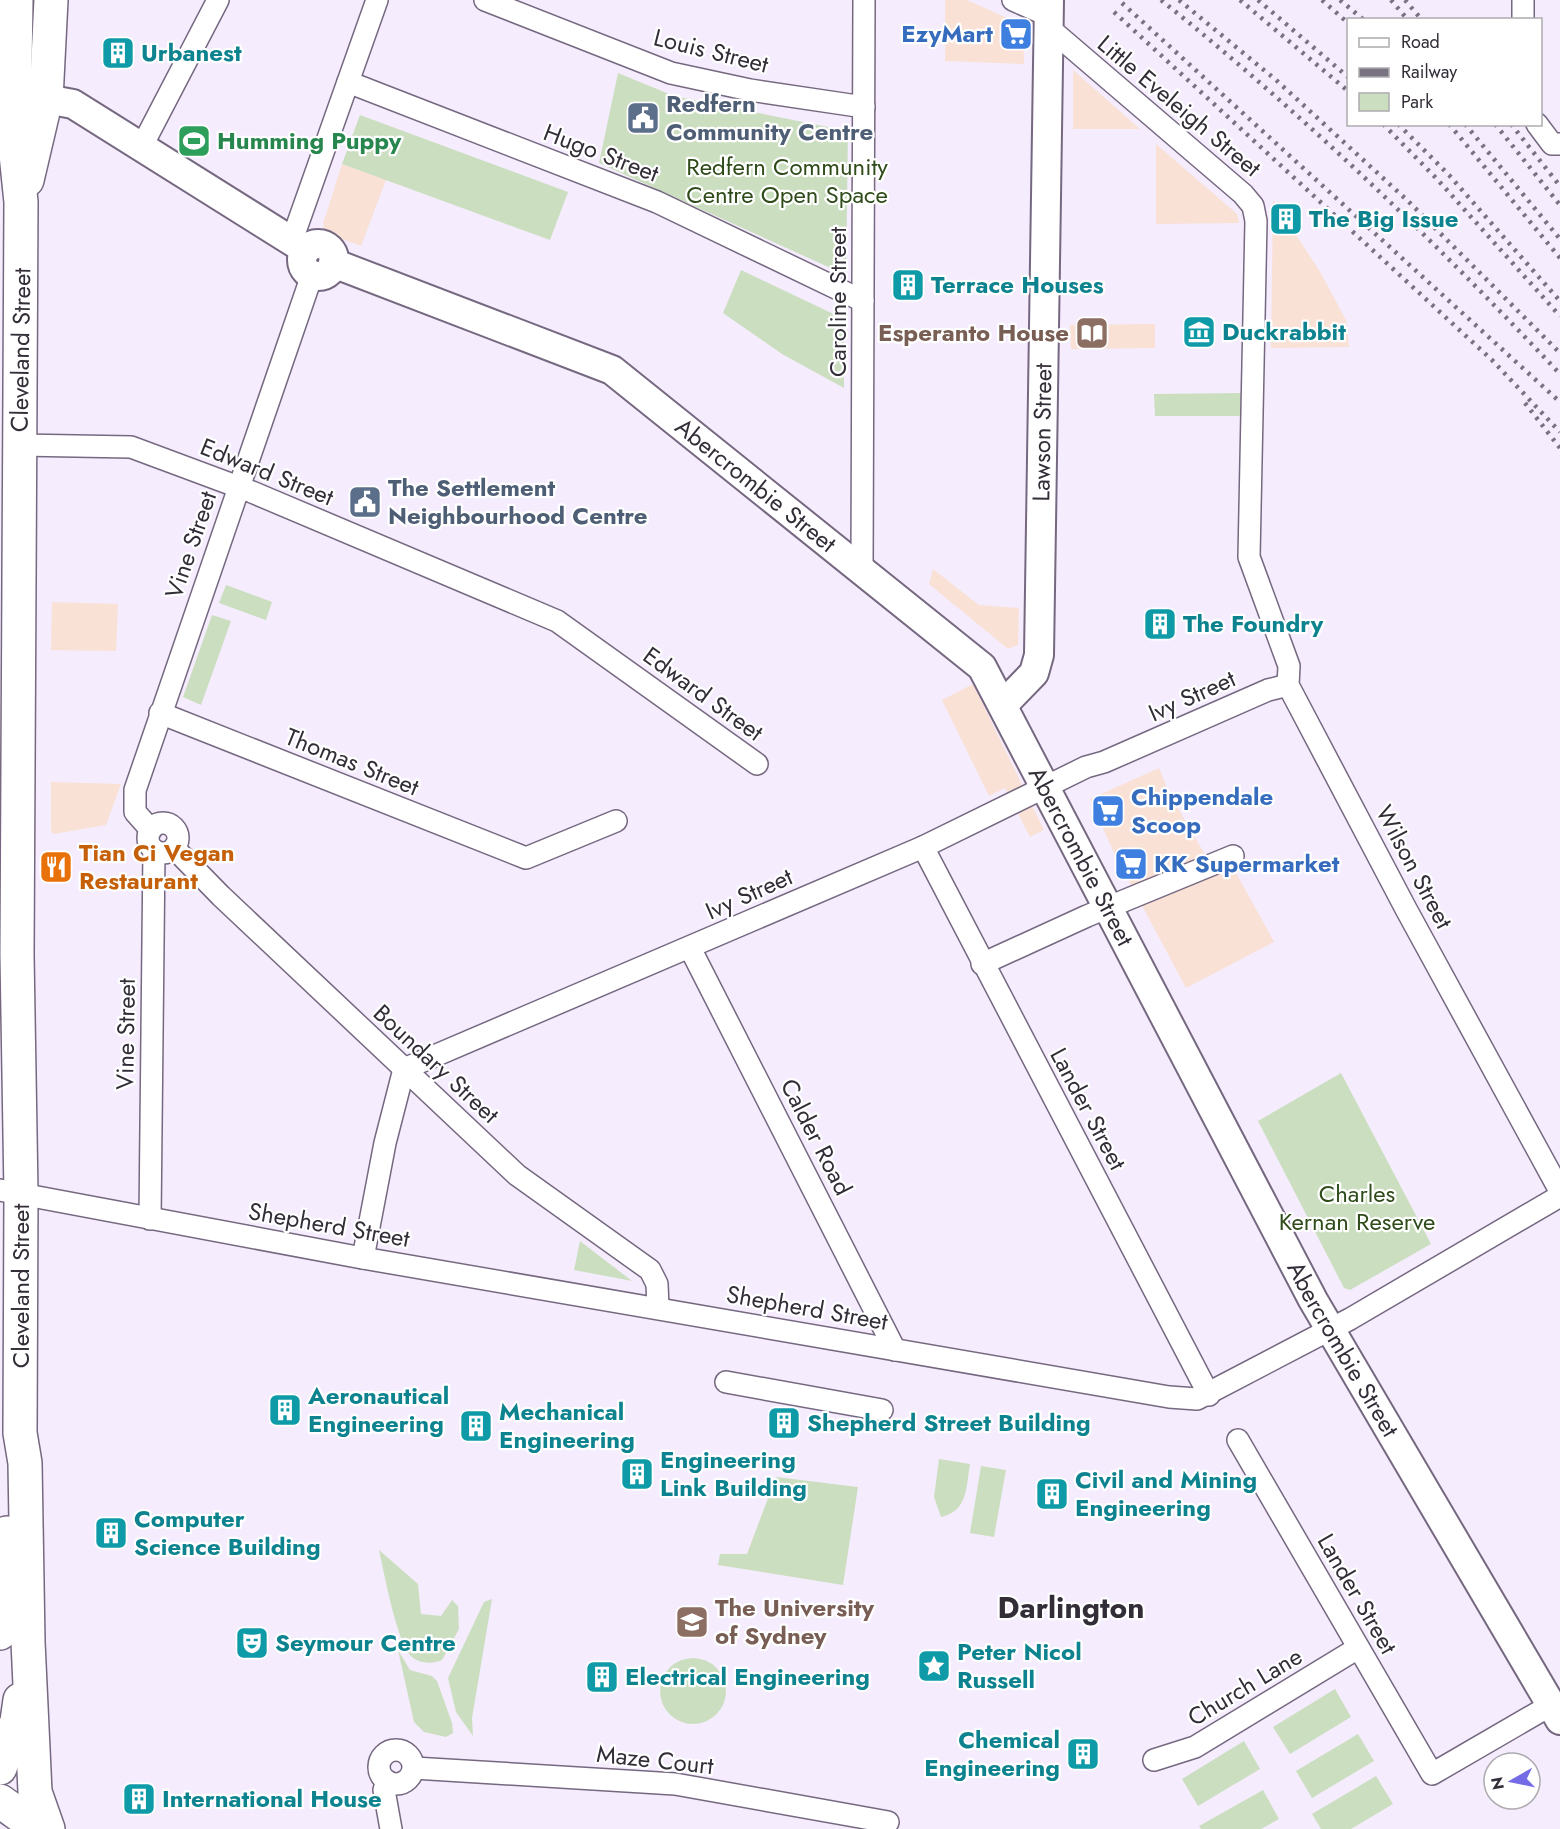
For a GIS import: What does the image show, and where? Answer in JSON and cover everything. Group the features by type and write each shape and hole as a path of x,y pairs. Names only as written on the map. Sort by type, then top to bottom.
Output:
{"main road":[{"name":"Cleveland Street","path":"0,1768 17,1721 14,1638 25,1463 10,1432 9,831 20,445 21,202 7,94 16,0"},
{"name":"Cleveland Street","path":"21,202 46,99 51,2"},
{"path":"7,94 31,59 51,2"},
{"name":"Cleveland Street","path":"14,1638 34,1792 48,1829"},
{"path":"0,1801 39,1829"}],"street":[{"path":"142,146 218,0"},
{"name":"Vine Street","path":"150,1219 160,843 136,814 133,800 160,712 239,486 311,257 348,82 377,0"},
{"name":"Louis Street","path":"485,0 671,73 750,90 864,107"},
{"name":"Caroline Street","path":"862,568 864,0"},
{"name":"Little Eveleigh Street","path":"1013,0 1049,13 1243,194 1253,206 1256,221 1249,557"},
{"path":"1523,0 1523,18"},
{"name":"Lawson Street","path":"1003,705 1030,679 1039,655 1049,13"},
{"name":"Hugo Street","path":"348,82 657,201 863,300"},
{"name":"Abercrombie Street","path":"46,99 73,104 142,146 311,257 612,370 862,568 982,667 1107,909 1330,1328 1556,1713"},
{"path":"1538,126 1552,144 1560,144"},
{"name":"Edward Street","path":"20,445 131,447 239,486 557,621 758,764"},
{"name":"Wilson Street","path":"1249,557 1289,666 1288,685 1406,909 1560,1191"},
{"name":"Ivy Street","path":"404,1069 923,847 1086,767 1104,762 1268,690 1288,685"},
{"name":"Thomas Street","path":"160,712 526,858 616,821"},
{"name":"Boundary Street","path":"160,843 517,1175 650,1270 657,1284 658,1308"},
{"name":"Lander Street","path":"923,847 982,964 1209,1395"},
{"path":"982,964 1233,856"},
{"name":"Calder Road","path":"690,948 895,1350"},
{"path":"363,1258 385,1143 404,1069"},
{"name":"Shepherd Street","path":"10,1192 363,1258 1168,1397 1197,1399 1209,1395 1330,1328 1560,1196"},
{"path":"726,1382 882,1410"},
{"name":"Lander Street","path":"1238,1440 1432,1774 1556,1713"},
{"name":"Church Lane","path":"1154,1760 1195,1747 1358,1648"},
{"path":"399,1749 408,1754 414,1768 407,1781 397,1784 387,1781 379,1768 381,1758 389,1751 399,1749"},
{"name":"Maze Court","path":"414,1768 675,1784 888,1822"},
{"path":"387,1781 384,1790 391,1829"}],"shaded area":[{"path":"945,0 967,0 1018,23 1023,29 1024,64 945,61"},
{"path":"1073,70 1140,129 1073,129"},
{"path":"1156,144 1237,214 1239,223 1156,224"},
{"path":"342,164 386,180 361,246 342,239 324,228 323,224"},
{"path":"1273,200 1319,270 1346,320 1349,347 1271,348"},
{"path":"1155,324 1155,348 1071,349 1070,325"},
{"path":"933,569 979,605 1019,608 1018,645 1008,649 929,584"},
{"path":"52,602 118,604 116,651 51,650"},
{"path":"973,684 1044,830 1030,837 1005,788 989,796 942,700"},
{"path":"1159,768 1169,793 1206,856 1230,862 1274,942 1186,988 1115,855 1090,799"},
{"path":"51,782 121,784 106,825 54,834 51,831"}],"green space":[{"name":"Redfern Community Centre Open Space","path":"618,73 674,96 848,131 846,275 599,163"},
{"path":"360,115 568,192 550,240 342,164"},
{"path":"741,270 844,319 844,388 782,354 723,313"},
{"path":"1241,393 1241,416 1155,416 1154,394"},
{"path":"226,585 272,602 266,620 219,603"},
{"path":"212,615 231,621 201,705 183,697"},
{"name":"Charles Kernan Reserve","path":"1341,1073 1431,1244 1350,1290 1344,1288 1258,1121"},
{"path":"580,1241 632,1281 574,1270"},
{"path":"939,1459 970,1464 961,1504 950,1514 941,1517 934,1497"},
{"path":"981,1466 1006,1470 994,1537 970,1533"},
{"path":"776,1477 858,1487 843,1585 718,1565 720,1554 747,1554"},
{"path":"379,1550 418,1584 421,1614 441,1616 452,1600 458,1606 459,1629 442,1660 431,1663 419,1661 406,1650 392,1607"},
{"path":"492,1599 472,1718 473,1736 456,1712 448,1678 484,1602"},
{"path":"398,1650 410,1670 432,1676 437,1681 452,1723 453,1733 446,1737 424,1732 414,1722"},
{"path":"693,1658 705,1661 716,1668 723,1679 726,1691 723,1703 716,1714 705,1721 693,1724 681,1721 670,1714 663,1703 660,1691 663,1679 670,1668 681,1661"},
{"path":"1335,1689 1351,1717 1290,1754 1273,1727"},
{"path":"1358,1734 1374,1761 1312,1798 1296,1771"},
{"path":"1244,1741 1260,1769 1198,1806 1182,1779"},
{"path":"1376,1776 1393,1804 1351,1829 1321,1829 1312,1814"},
{"path":"1263,1790 1279,1819 1261,1829 1201,1829 1199,1826"}],"railway":[{"path":"1161,0 1317,133 1465,275 1560,374"},
{"path":"1179,0 1276,80 1408,201 1560,353"},
{"path":"1240,0 1347,90"},
{"path":"1258,0 1347,76"},
{"path":"1322,0 1347,22"},
{"path":"1340,0 1362,18"},
{"path":"1391,0 1406,18"},
{"path":"1405,0 1420,18"},
{"path":"1122,3 1560,402"},
{"path":"1114,12 1492,360 1560,432"},
{"path":"1385,126 1437,179 1560,316"},
{"path":"1400,126 1449,175 1560,301"},
{"path":"1451,126 1560,258"},
{"path":"1467,126 1560,239"},
{"path":"1497,126 1560,205"},
{"path":"1513,126 1560,186"},
{"path":"1525,403 1560,448"}],"place":[{"name":"EzyMart","path":"1016,34"},
{"name":"Urbanest","path":"118,53"},
{"name":"Redfern Community Centre","path":"643,118"},
{"name":"Humming Puppy","path":"194,141"},
{"name":"The Big Issue","path":"1286,219"},
{"name":"Terrace Houses","path":"908,285"},
{"name":"Duckrabbit","path":"1199,332"},
{"name":"Esperanto House","path":"1092,333"},
{"name":"The Settlement Neighbourhood Centre","path":"365,502"},
{"name":"The Foundry","path":"1160,624"},
{"name":"Chippendale Scoop","path":"1108,811"},
{"name":"KK Supermarket","path":"1131,864"},
{"name":"Tian Ci Vegan Restaurant","path":"56,867"},
{"name":"Aeronautical Engineering","path":"285,1410"},
{"name":"Shepherd Street Building","path":"784,1423"},
{"name":"Mechanical Engineering","path":"476,1426"},
{"name":"Engineering Link Building","path":"637,1474"},
{"name":"Civil and Mining Engineering","path":"1052,1494"},
{"name":"Computer Science Building","path":"111,1533"},
{"name":"The University of Sydney","path":"692,1622"},
{"name":"Seymour Centre","path":"252,1643"},
{"name":"Peter Nicol Russell","path":"934,1666"},
{"name":"Electrical Engineering","path":"602,1677"},
{"name":"Chemical Engineering","path":"1083,1754"},
{"name":"International House","path":"139,1799"}],"district":[{"name":"Darlington","path":"1071,1608"}]}
